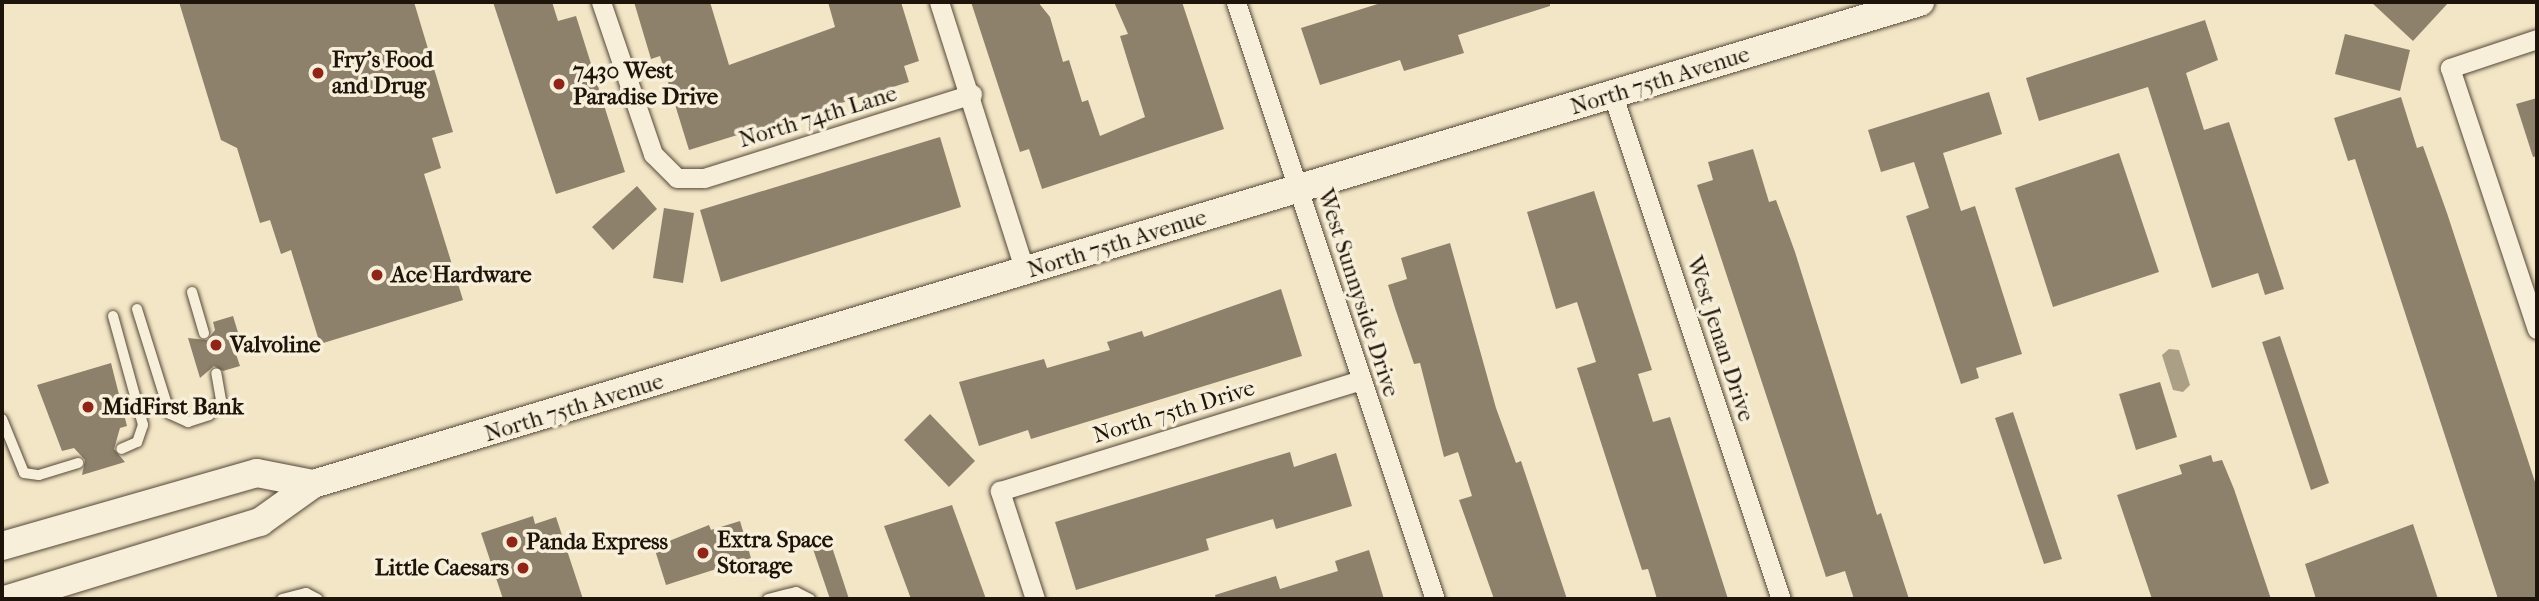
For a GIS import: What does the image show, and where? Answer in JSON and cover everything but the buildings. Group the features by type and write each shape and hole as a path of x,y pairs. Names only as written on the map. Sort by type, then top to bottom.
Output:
{"main road":[{"name":"North 75th Avenue","path":"8,599 260,522 313,484 1920,2"},
{"name":"North 75th Avenue","path":"2,546 257,473 313,484"}],"street":[{"name":"North 74th Lane","path":"601,2 653,154 677,178 704,178 972,94"},
{"path":"939,2 972,94 1025,272"},
{"name":"West Sunnyside Drive","path":"1236,2 1435,599"},
{"path":"2537,39 2451,68 2537,329"},
{"name":"West Jenan Drive","path":"1613,95 1781,599"},
{"name":"North 75th Drive","path":"1035,599 1000,491 1361,380"}],"lane":[{"path":"192,292 204,333"},
{"path":"137,309 170,414 188,422 209,415 221,400 216,373"},
{"path":"113,316 144,425 137,442 121,449"},
{"path":"2,419 24,473 39,475 78,463"},
{"path":"282,599 306,593 318,599"},
{"path":"768,599 796,593 810,599"}],"shaded area":[{"path":"2169,349 2179,350 2190,385 2183,392 2173,390 2162,355"}],"place":[{"name":"Fry's Food and Drug","path":"318,73"},
{"name":"7430 West Paradise Drive","path":"559,84"},
{"name":"Ace Hardware","path":"377,275"},
{"name":"Valvoline","path":"216,345"},
{"name":"MidFirst Bank","path":"88,407"},
{"name":"Panda Express","path":"512,542"},
{"name":"Extra Space Storage","path":"703,553"},
{"name":"Little Caesars","path":"523,568"}]}
